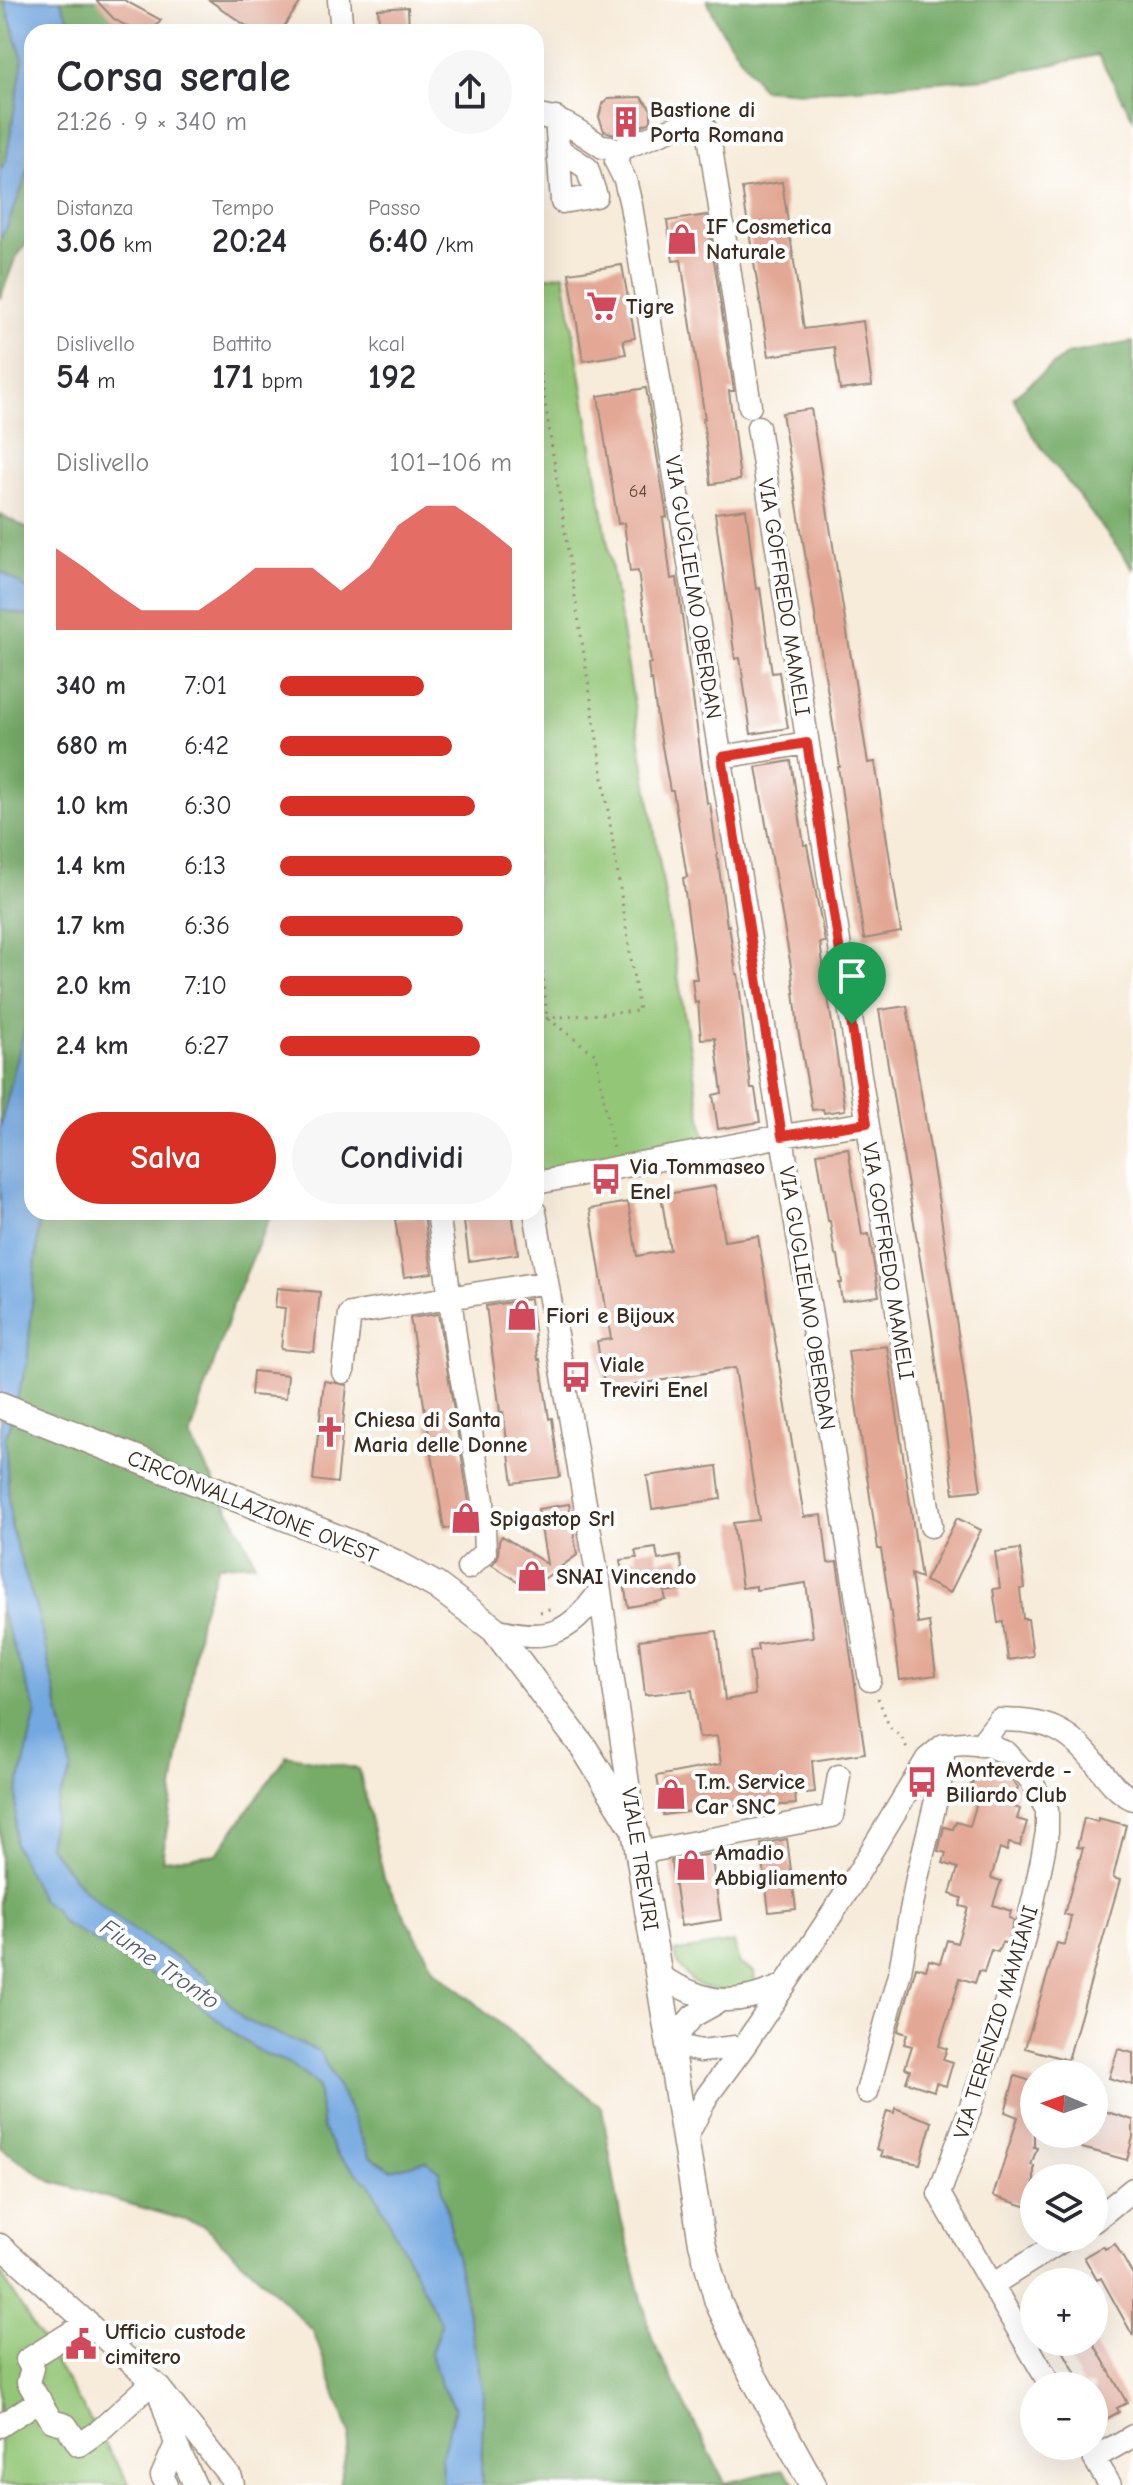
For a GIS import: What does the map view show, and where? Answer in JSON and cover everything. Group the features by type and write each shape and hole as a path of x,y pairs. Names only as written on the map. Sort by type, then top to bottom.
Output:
{"main road":[{"name":"CIRCONVALLAZIONE OVEST","path":"0,1405 321,1532 397,1564 437,1586 494,1629 584,1748 637,1842"},
{"name":"VIALE TREVIRI","path":"637,1842 702,2243 718,2302 753,2376 813,2485"}],"street":[{"path":"341,2 342,24"},
{"path":"546,117 558,149"},
{"path":"546,117 573,126 604,151"},
{"name":"VIA GOFFREDO MAMELI","path":"604,151 699,118 709,135 931,1526"},
{"name":"VIA GUGLIELMO OBERDAN","path":"604,151 625,180 631,205 870,1680"},
{"path":"722,757 807,743"},
{"path":"544,1182 867,1123"},
{"path":"439,1220 483,1501 485,1552 468,1568"},
{"name":"VIALE TREVIRI","path":"536,1220 600,1591 637,1842"},
{"path":"343,1372 350,1314 547,1282"},
{"name":"CIRCONVALLAZIONE OVEST","path":"494,1629 537,1637 556,1633 576,1620 600,1591"},
{"path":"980,1745 999,1720 1024,1720 1054,1727 1083,1747 1119,1793 1133,1799"},
{"path":"685,2140 707,2096 846,1893 927,1759 944,1745"},
{"path":"867,2092 900,1971 917,1878 940,1784 944,1745"},
{"name":"VIA TERENZIO MAMIANI","path":"944,1745 980,1745 1007,1753 1030,1779 1047,1810 1047,1832 1017,1967 985,2070 939,2194 1043,2372"},
{"path":"637,1842 832,1816 839,1776"},
{"path":"660,1977 693,1994 720,2001 753,1998 785,1985"},
{"path":"720,2001 693,2016 670,2044 701,2051 744,2046"},
{"path":"1108,2210 1133,2189"},
{"path":"0,2245 156,2384 231,2478 233,2485"},
{"path":"992,2285 1045,2252"},
{"path":"88,2322 27,2360 32,2368 28,2382 52,2421 66,2425 79,2445 156,2384"},
{"path":"156,2384 176,2444 195,2485"},
{"path":"0,2426 40,2400"},
{"path":"1108,2445 1133,2436"},
{"path":"167,2485 162,2476 176,2444"},
{"path":"1095,2460 1110,2485"}],"path":[{"path":"544,396 639,1011 544,1019"},
{"path":"544,986 547,1018 596,1055 616,1168"},
{"path":"534,1615 560,1605"},
{"path":"870,1680 889,1726 902,1738 916,1778"}],"green space":[{"path":"0,0 4,0 23,60 6,161 0,170"},
{"path":"60,0 108,0 126,21 124,24 71,24"},
{"path":"707,0 1133,0 1133,118 1098,55 986,78 802,92 762,89 718,25"},
{"path":"24,183 24,247 15,259 0,299 0,239"},
{"path":"564,274 705,1142 544,1174 544,278"},
{"path":"1133,342 1133,571 1033,436 1013,397 1067,354"},
{"path":"0,514 24,527 24,587 0,571"},
{"path":"0,610 24,614 24,1031 0,1128"},
{"path":"39,1220 269,1220 233,1304 190,1437 255,1563 218,1565 200,1618 162,1860 217,1854 287,1755 359,1769 384,1878 435,1970 602,2108 620,2214 653,2342 725,2483 783,2469 797,2485 483,2485 484,2394 439,2171 426,2161 391,2170 369,2156 345,2100 319,2051 244,2020 206,1977 127,1926 83,1889 48,1845 57,1802 72,1770 38,1615 11,1528 5,1440 27,1363"},
{"path":"0,1608 36,1712 17,1795 41,1899 54,1909 62,1922 188,1995 237,2036 261,2052 291,2064 318,2086 323,2129 338,2156 371,2184 441,2324 431,2353 440,2384 455,2408 441,2458 443,2485 339,2485 350,2434 313,2331 263,2280 202,2225 50,2181 0,2147 0,2055 4,2027 0,2015"},
{"path":"734,1942 739,1964 754,1971 755,1986 716,1990 695,1983 679,1965 674,1952"},
{"path":"0,2272 130,2485 0,2485"}],"water":[{"path":"4,0 60,0 71,24 24,24 24,183 0,239 0,170 6,161 23,60"},
{"path":"0,571 24,587 24,614 0,610"},
{"name":"Fiume Tronto","path":"24,1031 24,1220 39,1220 27,1363 5,1440 11,1528 38,1615 72,1770 57,1802 48,1845 83,1889 127,1926 206,1977 244,2020 319,2051 345,2100 369,2156 391,2170 426,2161 439,2171 484,2394 483,2485 443,2485 441,2458 455,2408 440,2384 431,2353 441,2324 371,2185 338,2156 323,2129 318,2086 291,2064 261,2052 237,2036 188,1995 62,1922 54,1909 41,1899 14,1843 17,1795 36,1712 0,1608 0,1128"}],"building":[{"path":"96,0 124,0 161,20 158,24 123,24"},
{"path":"209,0 302,0 286,24 244,24"},
{"path":"408,7 409,24 379,24 378,9"},
{"name":"Bastione di Porta Romana","path":"641,97 651,109 651,122 618,135 604,131 599,117 602,105 608,98"},
{"path":"782,182 804,329 863,321 872,386 840,390 834,347 769,356 742,188"},
{"path":"707,215 734,391 729,391 740,480 711,484 705,419 681,260 673,261 667,221"},
{"name":"Tigre","path":"622,265 635,338 623,340 626,354 583,361 569,273"},
{"path":"646,388 667,517 663,518 671,579 677,578 707,803 710,803 727,926 738,974 751,1089 755,1089 760,1122 718,1129 713,1095 722,1093 715,1038 701,1039 698,1002 695,1003 692,979 697,979 683,878 687,877 650,680 648,664 651,663 638,571 630,572 624,523 618,524 598,396"},
{"path":"811,409 868,763 875,762 901,932 864,939 840,767 782,413"},
{"path":"746,509 756,589 760,588 772,673 779,672 788,728 751,734 740,658 735,659 715,513"},
{"path":"791,761 804,845 807,845 825,942 820,943 845,1110 824,1113 823,1109 812,1110 792,972 756,767"},
{"path":"907,1006 981,1490 954,1493 932,1332 879,1010"},
{"path":"848,1148 862,1235 869,1234 879,1296 842,1301 838,1255 835,1255 828,1221 817,1153"},
{"path":"715,1186 724,1241 758,1236 804,1517 822,1515 828,1563 837,1562 865,1753 812,1761 815,1792 795,1794 796,1804 771,1806 771,1800 663,1815 657,1776 721,1764 717,1736 699,1738 692,1690 645,1695 639,1640 717,1631 725,1700 755,1695 750,1651 758,1650 757,1644 813,1637 806,1583 756,1590 756,1586 742,1588 733,1523 759,1520 735,1368 605,1390 597,1341 611,1339 590,1209 628,1202 637,1256 670,1250 661,1195"},
{"path":"395,1220 425,1220 432,1273 404,1277"},
{"path":"464,1220 513,1220 518,1254 469,1261"},
{"path":"277,1288 320,1292 314,1352 281,1349 285,1308 275,1307"},
{"path":"530,1299 560,1477 513,1483 486,1306"},
{"path":"438,1314 469,1502 470,1525 444,1529 410,1318"},
{"path":"887,1346 921,1578 911,1574 918,1624 929,1622 936,1675 900,1680 848,1351"},
{"path":"253,1371 288,1375 286,1398 251,1395"},
{"name":"Chiesa di Santa Maria delle Donne","path":"324,1381 347,1385 337,1483 313,1480"},
{"path":"717,1466 721,1499 652,1509 647,1476"},
{"path":"569,1504 577,1555 530,1589 492,1565 498,1557 502,1536 547,1564 538,1509"},
{"path":"957,1518 981,1530 950,1593 925,1581"},
{"path":"656,1548 658,1560 680,1556 686,1589 664,1592 666,1600 628,1607 620,1560 637,1558 635,1551"},
{"path":"1020,1549 1025,1588 1020,1589 1023,1619 1028,1619 1033,1656 1008,1660 1003,1622 998,1623 993,1589 1000,1588 995,1552"},
{"path":"990,1762 999,1765 1018,1787 1012,1806 1020,1809 1017,1819 1027,1822 1020,1846 1009,1843 1007,1851 1000,1848 991,1878 1001,1881 993,1905 1011,1911 1009,1918 1014,1920 1008,1944 1002,1942 998,1952 991,1950 984,1972 979,1971 975,1983 960,1978 939,2046 947,2049 943,2059 953,2062 946,2086 936,2083 934,2091 906,2082 910,2070 905,2068 912,2046 904,2044 907,2034 898,2031 916,1967 926,1970 929,1960 940,1963 947,1940 957,1943 968,1908 960,1906 962,1898 950,1894 958,1868 943,1863 946,1853 938,1851 944,1827 953,1829 956,1822 970,1826 980,1793 970,1790 978,1766 988,1770"},
{"path":"1084,1818 1126,1825 1113,1878 1120,1880 1068,2060 1025,2048 1057,1943 1065,1945 1071,1916 1064,1914 1083,1848 1077,1847"},
{"path":"787,1839 796,1909 769,1912 761,1844"},
{"path":"711,1854 721,1920 681,1926 671,1861"},
{"path":"1118,2049 1133,2053 1133,2085 1109,2078"},
{"path":"1015,2076 1020,2078 1020,2148 1037,2148 1031,2164 1020,2164 1020,2205 993,2196 1018,2117 1005,2112"},
{"path":"895,2108 932,2122 920,2164 880,2156 882,2151 876,2149 887,2111 894,2113"},
{"path":"1108,2112 1133,2120 1133,2137 1127,2160 1082,2148 1108,2148"},
{"path":"1115,2244 1133,2275 1133,2336 1108,2291 1108,2268 1090,2268 1084,2257 1093,2252 1108,2252 1108,2248"},
{"path":"1066,2356 1101,2356 1127,2403 1108,2418 1108,2372 1075,2372"}],"place":[{"name":"Bastione di Porta Romana","path":"626,122"},
{"name":"IF Cosmetica Naturale","path":"682,239"},
{"name":"Tigre","path":"602,306"},
{"name":"Via Tommaseo Enel","path":"606,1179"},
{"name":"Fiori e Bijoux","path":"522,1315"},
{"name":"Viale Treviri Enel","path":"576,1377"},
{"name":"Chiesa di Santa Maria delle Donne","path":"330,1432"},
{"name":"Spigastop Srl","path":"466,1518"},
{"name":"SNAI Vincendo","path":"532,1576"},
{"name":"Monteverde - Biliardo Club","path":"922,1782"},
{"name":"T.m. Service Car SNC","path":"671,1794"},
{"name":"Amadio Abbigliamento","path":"691,1865"},
{"name":"Ufficio custode cimitero","path":"81,2344"}],"route":[{"path":"807,743 852,1024 867,1123 782,1136 722,757 807,743"}]}
